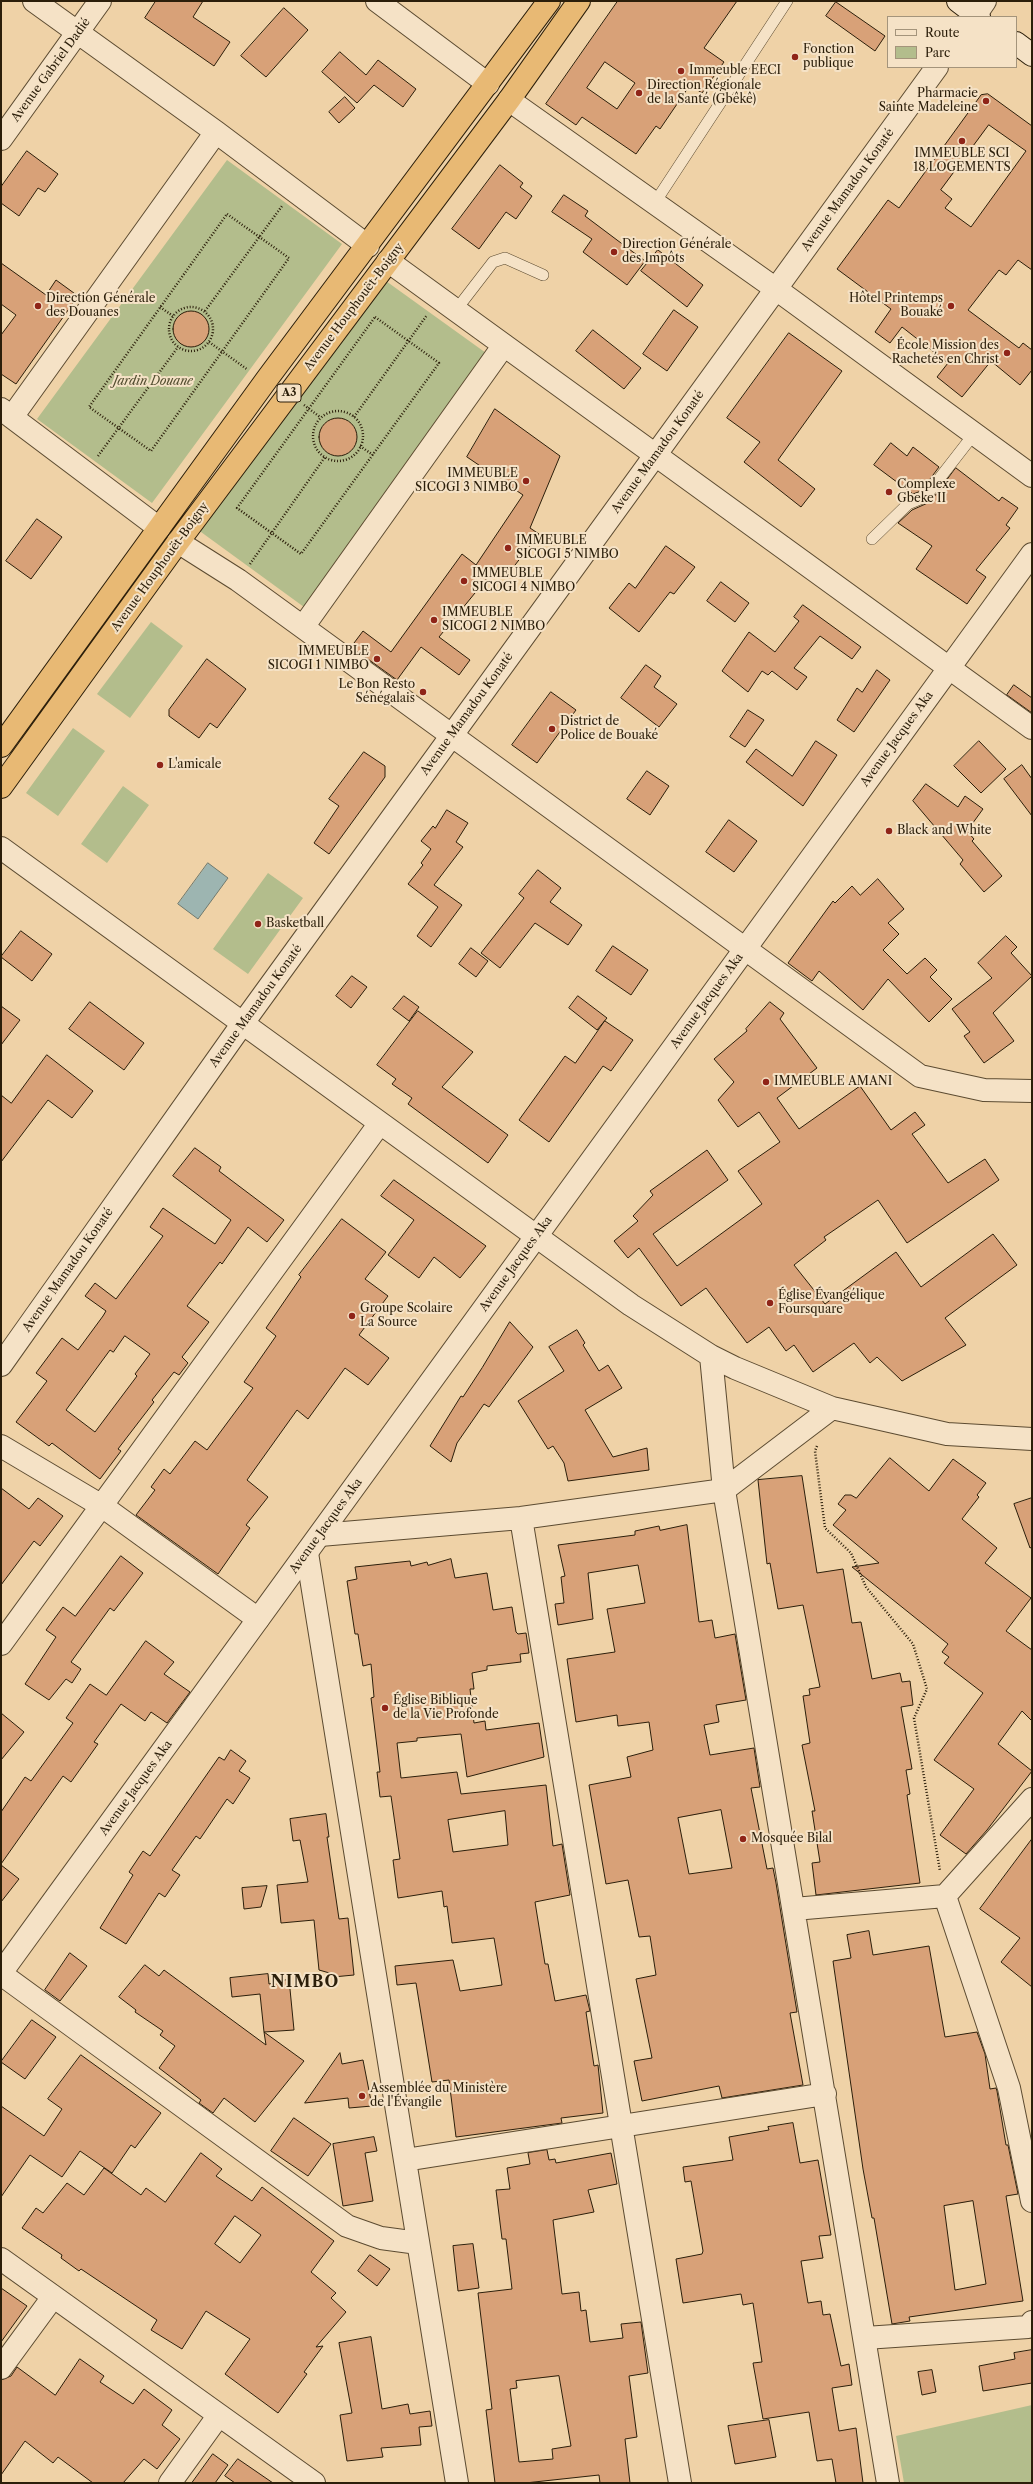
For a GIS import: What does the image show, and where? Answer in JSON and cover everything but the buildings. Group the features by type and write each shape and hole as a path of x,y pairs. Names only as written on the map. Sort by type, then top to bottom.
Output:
{"highway":[{"name":"Avenue Houphouët-Boigny","path":"1,746 264,382 368,246 549,1"},
{"name":"Avenue Houphouët-Boigny","path":"1,786 178,542 509,100 579,1"}],"street":[{"path":"34,1 216,132 368,246"},
{"name":"Avenue Gabriel Dadié","path":"1,139 100,1"},
{"path":"377,1 488,84"},
{"path":"958,1 978,12"},
{"path":"1017,44 1032,55"},
{"name":"Avenue Mamadou Konaté","path":"1,1365 243,1023 936,68"},
{"path":"509,100 776,290 1032,476"},
{"path":"159,528 87,472 6,413 216,132"},
{"path":"388,261 448,303 1032,728"},
{"path":"303,628 504,345"},
{"path":"178,542 238,580 920,1076 984,1090 1032,1091"},
{"name":"Avenue Jacques Aka","path":"1,1974 1032,554"},
{"path":"1,848 631,1305 711,1356 735,1368 832,1408 947,1434 1032,1439"},
{"path":"1,1644 380,1123"},
{"path":"711,1356 724,1490 825,2094 888,2483"},
{"path":"320,1535 521,1518 724,1490 832,1408"},
{"path":"1,1446 102,1506 258,1619"},
{"path":"521,1518 680,2483"},
{"path":"306,1553 457,2483"},
{"path":"794,1909 945,1896 1032,1799"},
{"path":"945,1896 1010,2088 1032,2201"},
{"path":"1,1974 347,2226 381,2238 418,2243"},
{"path":"405,2160 825,2094"},
{"path":"1,2259 314,2483"},
{"path":"1,2368 54,2297"},
{"path":"865,2338 1028,2327 1032,2322"},
{"path":"170,2483 219,2415"}],"lane":[{"path":"654,204 786,1"},
{"path":"448,303 493,262 505,258 543,275"},
{"path":"872,539 908,504 925,497 974,434"}],"path":[{"path":"205,311 293,191"},
{"path":"227,214 260,237 289,258 151,451 89,406 227,214"},
{"path":"354,417 408,341 448,303"},
{"path":"160,307 173,316"},
{"path":"193,307 205,311 213,325 213,334 209,342 200,349 188,351 178,347 169,332 173,316 181,309 193,307"},
{"path":"375,317 408,341 439,363 301,554 237,508 375,317"},
{"path":"209,342 264,382"},
{"path":"87,472 178,347"},
{"path":"331,411 343,411 354,417 360,425 363,436 360,446 354,455 345,460 335,460 325,457 318,451 312,434 320,417 331,411"},
{"path":"360,446 373,455"},
{"path":"238,580 325,457"},
{"path":"818,1444 815,1451 825,1528 851,1553 866,1587 912,1644 927,1689 914,1718 945,1896"}],"green space":[{"name":"Jardin Douane","path":"227,160 342,244 152,503 37,419"},
{"path":"372,271 486,353 304,607 190,524"},
{"path":"151,622 183,646 130,718 97,694"},
{"path":"73,728 105,751 58,816 26,793"},
{"path":"123,786 149,805 107,863 81,844"},
{"name":"Basketball","path":"268,873 303,898 248,974 213,949"},
{"path":"1032,2405 1032,2483 904,2483 896,2436"}],"water":[{"path":"208,863 228,878 198,919 178,904"}],"place":[{"name":"Fonction publique","path":"795,57"},
{"name":"Immeuble EECI","path":"681,71"},
{"name":"Direction Régionale de la Santé (Gbêkê)","path":"639,93"},
{"name":"Pharmacie Sainte Madeleine","path":"986,101"},
{"name":"IMMEUBLE SCI 18 LOGEMENTS","path":"962,141"},
{"name":"Direction Générale des Impôts","path":"614,252"},
{"name":"Direction Générale des Douanes","path":"38,306"},
{"name":"Hôtel Printemps Bouaké","path":"951,306"},
{"name":"École Mission des Rachetés en Christ","path":"1007,353"},
{"name":"IMMEUBLE SICOGI 3 NIMBO","path":"526,481"},
{"name":"Complexe Gbeke II","path":"889,492"},
{"name":"IMMEUBLE SICOGI 5 NIMBO","path":"508,548"},
{"name":"IMMEUBLE SICOGI 4 NIMBO","path":"464,581"},
{"name":"IMMEUBLE SICOGI 2 NIMBO","path":"434,620"},
{"name":"IMMEUBLE SICOGI 1 NIMBO","path":"377,659"},
{"name":"Le Bon Resto Sénégalais","path":"423,692"},
{"name":"District de Police de Bouaké","path":"552,729"},
{"name":"L'amicale","path":"160,765"},
{"name":"Black and White","path":"889,831"},
{"name":"Basketball","path":"258,924"},
{"name":"IMMEUBLE AMANI","path":"766,1082"},
{"name":"Église Évangélique Foursquare","path":"770,1303"},
{"name":"Groupe Scolaire La Source","path":"352,1316"},
{"name":"Église Biblique de la Vie Profonde","path":"385,1708"},
{"name":"Mosquée Bilal","path":"743,1839"},
{"name":"Assemblée du Ministère de l'Évangile","path":"362,2096"}],"district":[{"name":"NIMBO","path":"305,1982"}]}
